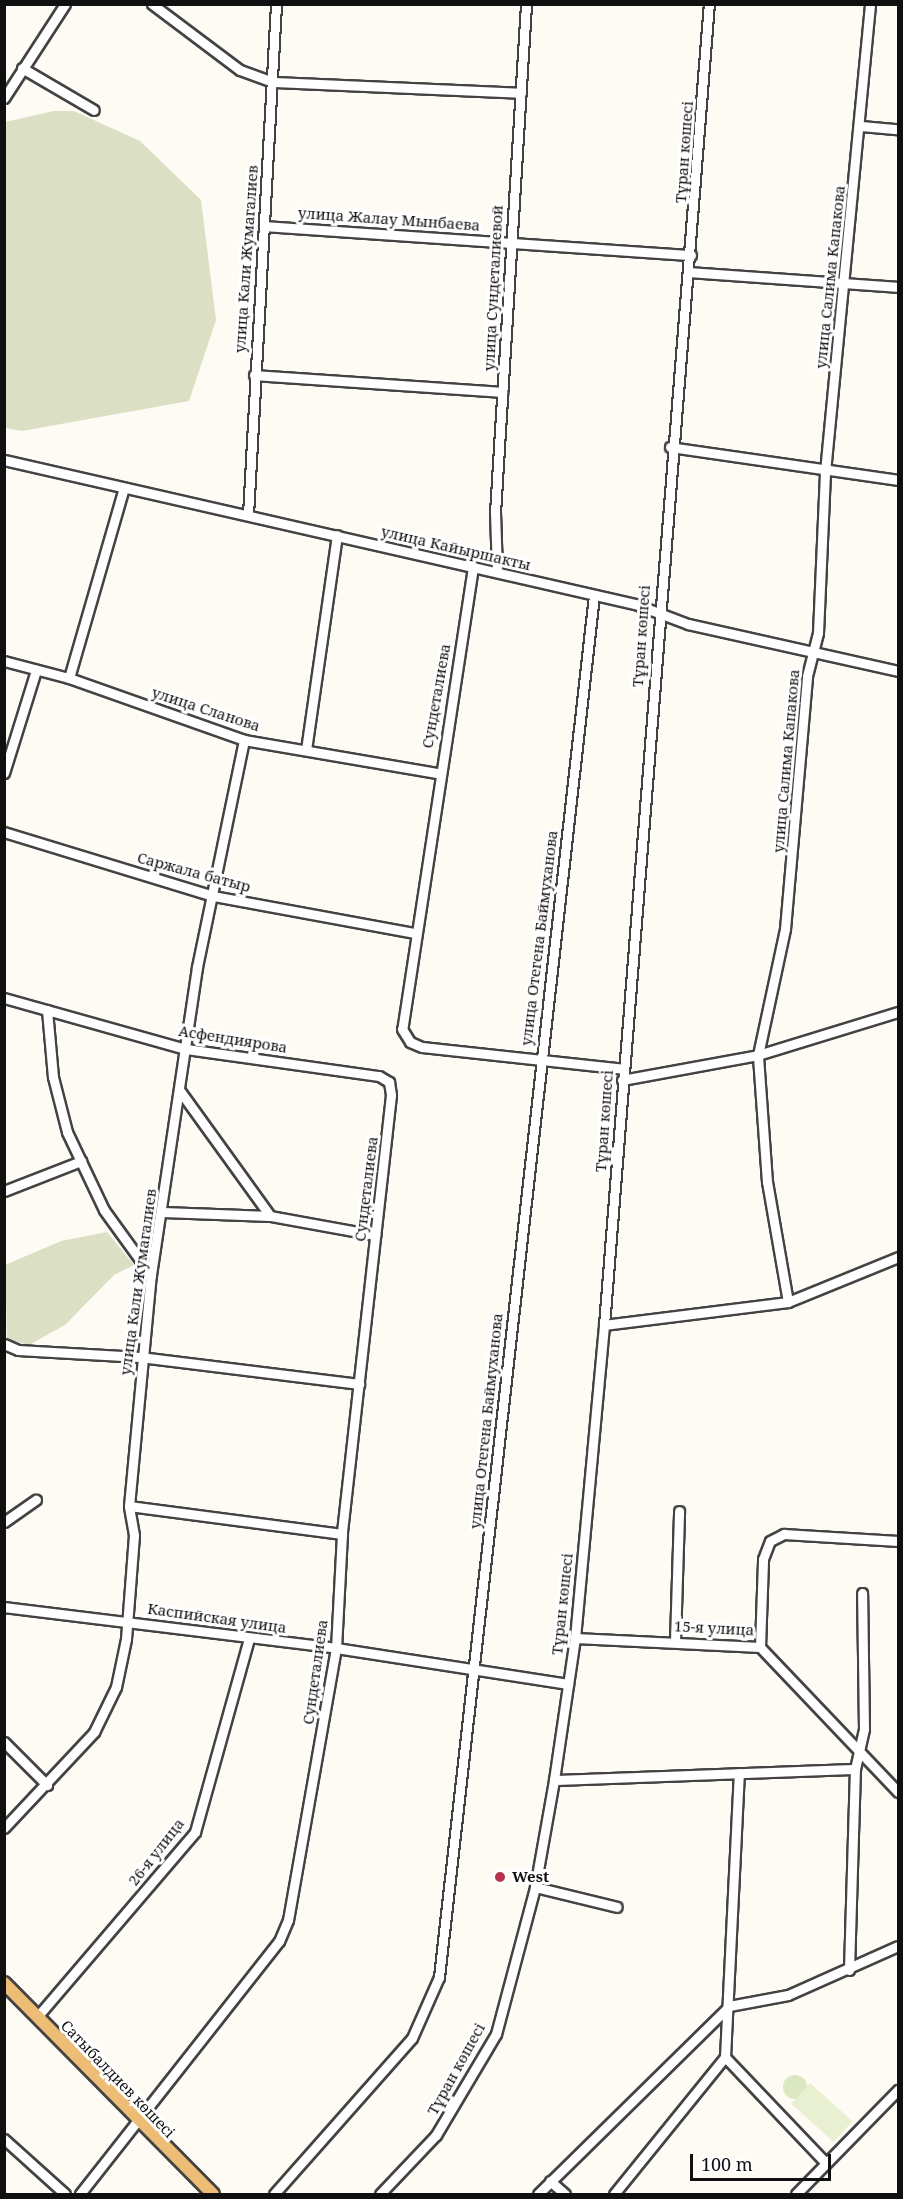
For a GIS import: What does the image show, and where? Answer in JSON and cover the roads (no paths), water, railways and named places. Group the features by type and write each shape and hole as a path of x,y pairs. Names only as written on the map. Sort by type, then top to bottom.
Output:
{"main road":[{"name":"Сатыбалдиев көшесі","path":"4,1983 139,2123 213,2194"}],"street":[{"path":"4,98 65,4"},
{"path":"152,4 240,70 273,82 521,93"},
{"name":"улица Кали Жумагалиев","path":"248,515 276,4"},
{"name":"улица Сундеталиевой","path":"496,572 502,392 526,4"},
{"name":"Тұран көшесі","path":"380,2194 436,2135 496,2034 535,1887 554,1780 575,1638 604,1325 670,447 691,255 709,4"},
{"name":"улица Салима Капакова","path":"788,1302 767,1182 758,1055 785,930 813,651 819,633 825,472 870,4"},
{"path":"22,68 94,110"},
{"path":"860,126 898,129"},
{"name":"улица Жалау Мынбаева","path":"264,226 691,255"},
{"path":"689,272 898,288"},
{"path":"254,375 502,392"},
{"path":"670,447 825,472 898,480"},
{"name":"улица Кайыршакты","path":"4,460 594,595 658,614 898,671"},
{"path":"69,678 124,488"},
{"path":"306,750 336,535"},
{"name":"Сундеталиева","path":"473,567 438,773 402,1029 410,1042 623,1069"},
{"name":"улица Отегена Баймуханова","path":"274,2194 412,2038 429,2007 439,1977 475,1667 540,1060 594,595"},
{"name":"улица Сланова","path":"4,662 69,678 244,740 438,773"},
{"path":"4,773 36,670"},
{"name":"улица Кали Жумагалиев","path":"4,1828 47,1785 99,1723 116,1687 126,1621 134,1535 129,1506 140,1357 151,1275 163,1212 186,1049 244,740"},
{"name":"Саржала батыр","path":"4,832 213,896 415,933"},
{"name":"Асфендиярова","path":"4,998 186,1049 379,1076 389,1082"},
{"path":"47,1010 52,1077 81,1161 104,1210 151,1275"},
{"path":"622,1080 758,1055 898,1012"},
{"name":"Сундеталиева","path":"80,2194 139,2123 279,1941 288,1920 336,1648 342,1534 375,1235 389,1082"},
{"path":"180,1091 270,1216"},
{"path":"4,1191 81,1161"},
{"path":"163,1212 270,1216 375,1235"},
{"path":"604,1325 788,1302 898,1257"},
{"path":"4,1344 18,1350 140,1357 358,1384"},
{"path":"4,1522 36,1500"},
{"path":"129,1506 342,1534"},
{"path":"675,1641 679,1511"},
{"name":"15-я улица","path":"575,1638 675,1641 760,1647 763,1559 770,1541 784,1534 898,1541"},
{"path":"849,1970 855,1769 861,1753 862,1593"},
{"name":"Каспийская улица","path":"4,1607 336,1648 475,1667 568,1684"},
{"name":"26-я улица","path":"37,2018 195,1832 249,1638"},
{"path":"760,1647 898,1792"},
{"path":"4,1742 47,1785"},
{"path":"554,1780 855,1769"},
{"path":"614,2194 725,2057 739,1773"},
{"path":"535,1887 617,1907"},
{"path":"538,2194 729,2006 788,1995 849,1970 898,1946"},
{"path":"725,2057 824,2161"},
{"path":"796,2194 824,2161 898,2090"},
{"path":"4,2139 65,2194"},
{"path":"550,2181 565,2194"}],"place":[{"name":"West","path":"500,1877"}]}
